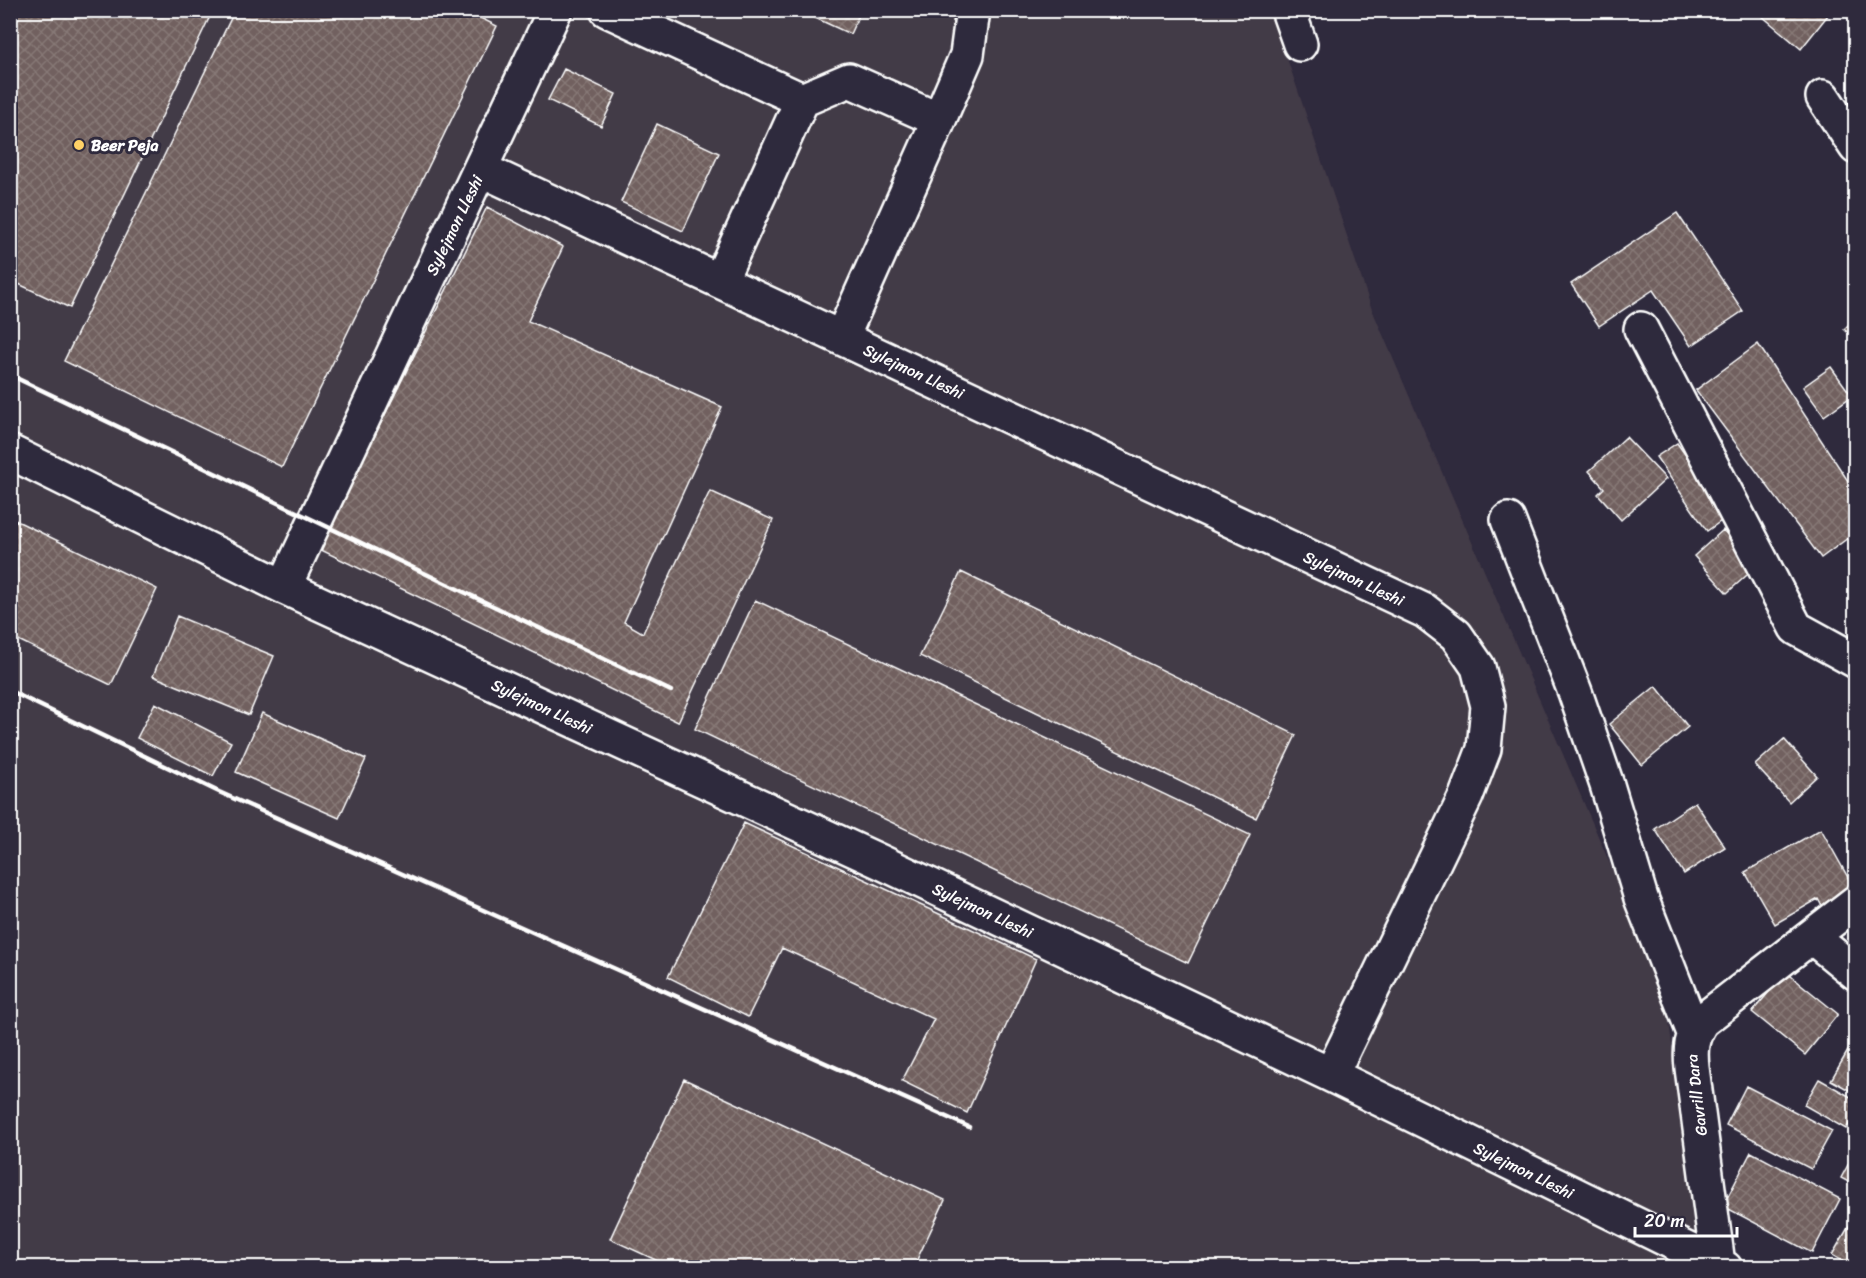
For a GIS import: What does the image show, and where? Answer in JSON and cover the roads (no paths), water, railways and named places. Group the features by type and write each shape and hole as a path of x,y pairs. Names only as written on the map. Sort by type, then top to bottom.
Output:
{"street":[{"path":"480,169 555,10"},
{"path":"608,10 802,100"},
{"path":"842,337 967,56 973,10"},
{"path":"1288,10 1300,44"},
{"path":"720,280 802,100 849,80 939,120"},
{"path":"1823,98 1856,147"},
{"name":"Sylejmon Lleshi","path":"1331,1076 1466,796 1484,749 1488,706 1478,667 1456,635 1425,611 480,169 284,587 871,857 1331,1076 1722,1266"},
{"path":"1641,329 1796,628 1856,661"},
{"path":"10,452 284,587"},
{"path":"1508,520 1575,692 1607,784 1641,898 1694,1033"},
{"name":"Gavrill Dara","path":"1722,1266 1691,1058 1690,1047 1694,1033 1702,1021 1856,902"},
{"path":"1812,937 1856,973"}],"railway":[{"path":"10,375 671,691"},
{"path":"10,691 219,792 969,1127"}],"place":[{"name":"Beer Peja","path":"79,145"}]}
